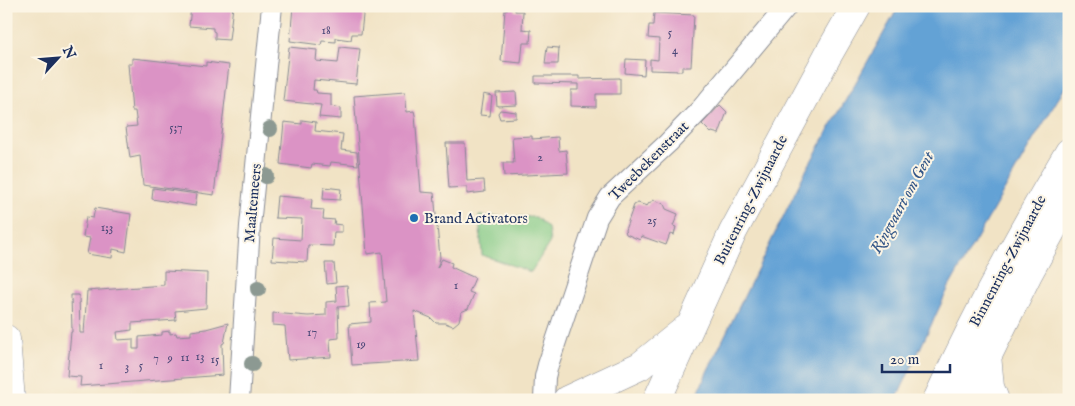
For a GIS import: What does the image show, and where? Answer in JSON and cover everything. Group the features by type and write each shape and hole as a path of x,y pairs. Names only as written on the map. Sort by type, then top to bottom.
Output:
{"highway":[{"name":"Buitenring-Zwijnaarde","path":"657,400 733,232 823,63 856,6"},
{"name":"Binnenring-Zwijnaarde","path":"937,400 952,367 1036,207 1069,152"},
{"path":"966,400 1028,274 1069,199"},
{"path":"567,400 640,366 689,326"},
{"path":"6,339 11,400"},
{"path":"987,355 990,386 995,400"}],"street":[{"name":"Maaltemeers","path":"239,400 250,226 272,6"},
{"name":"Tweebekenstraat","path":"544,400 545,377 548,365 597,218 610,197 702,109 787,6"}],"green space":[{"path":"479,216 536,217 548,228 550,242 531,272 482,255"}],"water":[{"name":"Ringvaart om Gent","path":"899,6 1069,6 1069,81 949,287 896,400 695,400 805,172"}],"building":[{"path":"191,6 233,6 229,40 215,39 213,28 189,26"},
{"path":"293,6 364,6 361,34 352,34 351,40 336,38 336,42 322,41 321,45 290,41"},
{"path":"507,6 515,6 515,11 523,11 522,29 531,30 530,43 523,43 521,63 501,61 505,10 507,10"},
{"path":"654,13 694,15 691,67 682,67 682,71 650,70 650,59 658,60 659,39 648,38 649,25 653,25"},
{"path":"289,47 317,50 316,61 338,63 340,47 360,49 356,84 314,80 313,90 316,90 317,93 331,94 331,106 341,108 341,119 319,117 321,105 283,101"},
{"path":"547,47 559,48 558,64 545,64"},
{"path":"132,58 206,66 206,62 229,65 214,195 143,185 140,156 130,158 126,127 137,126 135,111 132,111 128,64 132,64"},
{"path":"626,59 645,60 644,75 625,73"},
{"path":"535,76 579,76 579,79 620,78 620,94 596,94 596,107 571,106 571,90 578,90 578,84 535,83"},
{"path":"405,92 407,112 414,111 415,115 421,192 434,193 440,258 437,268 442,259 452,263 451,267 475,278 469,292 474,294 468,309 461,312 459,321 453,326 445,323 436,323 431,318 414,311 419,361 352,365 349,324 371,322 370,303 386,302 382,252 367,254 354,96"},
{"path":"516,92 517,105 497,106 496,93"},
{"path":"483,94 492,96 490,116 480,115"},
{"path":"720,105 727,112 719,134 711,133 702,124"},
{"path":"500,110 516,112 516,118 500,119 498,113"},
{"path":"302,120 316,122 315,131 343,134 341,150 357,152 358,165 331,162 330,166 312,164 311,168 280,164 284,122 302,124"},
{"path":"532,136 532,139 558,137 559,151 566,150 568,173 504,176 503,163 514,163 512,137"},
{"path":"446,143 465,143 467,181 484,180 485,192 467,194 467,187 449,188"},
{"path":"324,187 341,189 340,200 323,199"},
{"path":"153,188 197,194 195,206 152,199"},
{"path":"277,196 312,199 311,209 324,210 323,219 335,220 334,224 342,225 342,232 334,232 333,246 308,245 307,262 272,260 274,238 301,240 302,219 275,218"},
{"path":"654,200 664,204 666,209 678,214 673,226 676,227 674,235 670,234 666,245 641,236 640,240 626,234 625,230 634,205 638,203 647,206"},
{"path":"95,208 131,214 126,252 113,249 112,258 87,254 90,238 83,237 86,217 93,218"},
{"path":"325,263 334,263 336,283 327,284"},
{"path":"164,271 207,273 206,308 175,311 176,320 132,323 132,330 117,332 118,340 133,339 133,349 139,349 139,337 162,335 162,332 170,331 170,334 176,333 177,336 191,335 191,331 228,323 224,343 222,344 223,375 80,386 81,377 67,376 72,332 71,295 79,295 80,333 84,333 87,291 164,285"},
{"path":"347,285 349,306 338,307 339,338 330,339 331,357 288,360 285,326 273,325 273,313 308,316 326,315 326,302 337,301 336,286"}],"place":[{"name":"Brand Activators","path":"414,218"}]}
